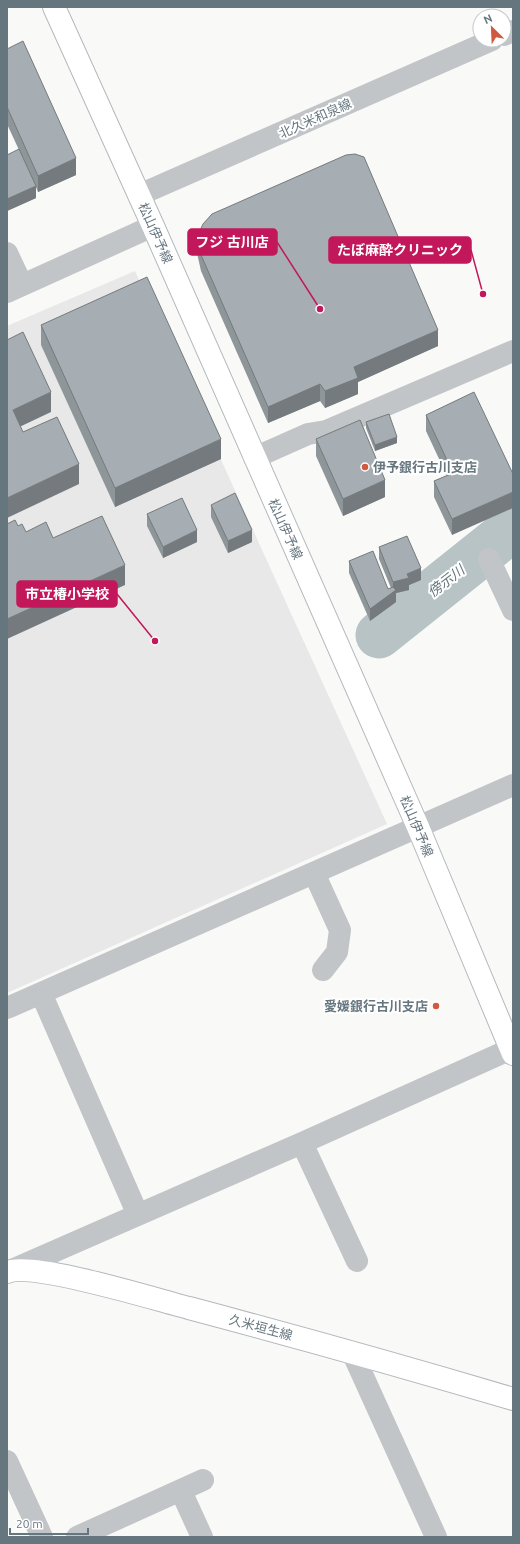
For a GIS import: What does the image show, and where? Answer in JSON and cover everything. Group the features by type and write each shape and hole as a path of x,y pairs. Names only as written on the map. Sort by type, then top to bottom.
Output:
{"main road":[{"name":"松山伊予線","path":"54,7 153,226 418,827 510,1040"},
{"name":"久米垣生線","path":"10,1271 45,1272 104,1286 352,1352 513,1398"}],"street":[{"name":"北久米和泉線","path":"139,195 474,48"},
{"path":"7,252 14,289 153,226"},
{"path":"254,458 308,434 326,431 513,351"},
{"path":"489,559 513,610"},
{"path":"7,1008 513,785"},
{"path":"314,873 340,930 337,952 323,970"},
{"path":"41,993 138,1215"},
{"path":"10,1271 302,1143 510,1040"},
{"path":"302,1143 357,1261"},
{"path":"352,1352 436,1537"},
{"path":"7,1460 42,1537"},
{"path":"77,1537 203,1480"},
{"path":"181,1491 202,1537"}],"shaded area":[{"path":"135,271 387,824 7,993 7,326"}],"building":[{"path":"23,41 76,158 38,176 7,107 7,49"},
{"path":"19,149 36,186 7,199 7,155"},
{"path":"355,154 364,157 438,330 354,367 358,378 325,391 320,384 268,407 201,255 197,237 203,224 212,214 346,155"},
{"path":"147,277 221,439 115,488 41,325"},
{"path":"23,332 51,392 13,410 23,432 57,417 79,464 7,498 7,340"},
{"path":"474,392 513,474 513,492 452,519 434,481 453,473 426,415"},
{"path":"389,414 397,437 375,445 366,422"},
{"path":"360,420 385,480 343,499 316,439"},
{"path":"235,493 252,530 228,541 211,505"},
{"path":"182,498 197,530 163,547 147,514"},
{"path":"102,516 125,565 7,619 7,524 15,520 18,526 22,524 26,532 46,522 53,538"},
{"path":"407,536 421,568 407,574 409,578 393,582 379,547"},
{"path":"373,551 388,589 393,587 396,590 370,609 349,561"}],"waterway":[{"name":"傍示川","path":"379,635 513,528"}],"place":[{"name":"たぼ麻酔クリニック","path":"483,294"},
{"name":"フジ 古川店","path":"320,309"},
{"name":"伊予銀行古川支店","path":"365,467"},
{"name":"市立椿小学校","path":"155,641"},
{"name":"愛媛銀行古川支店","path":"436,1006"}]}
